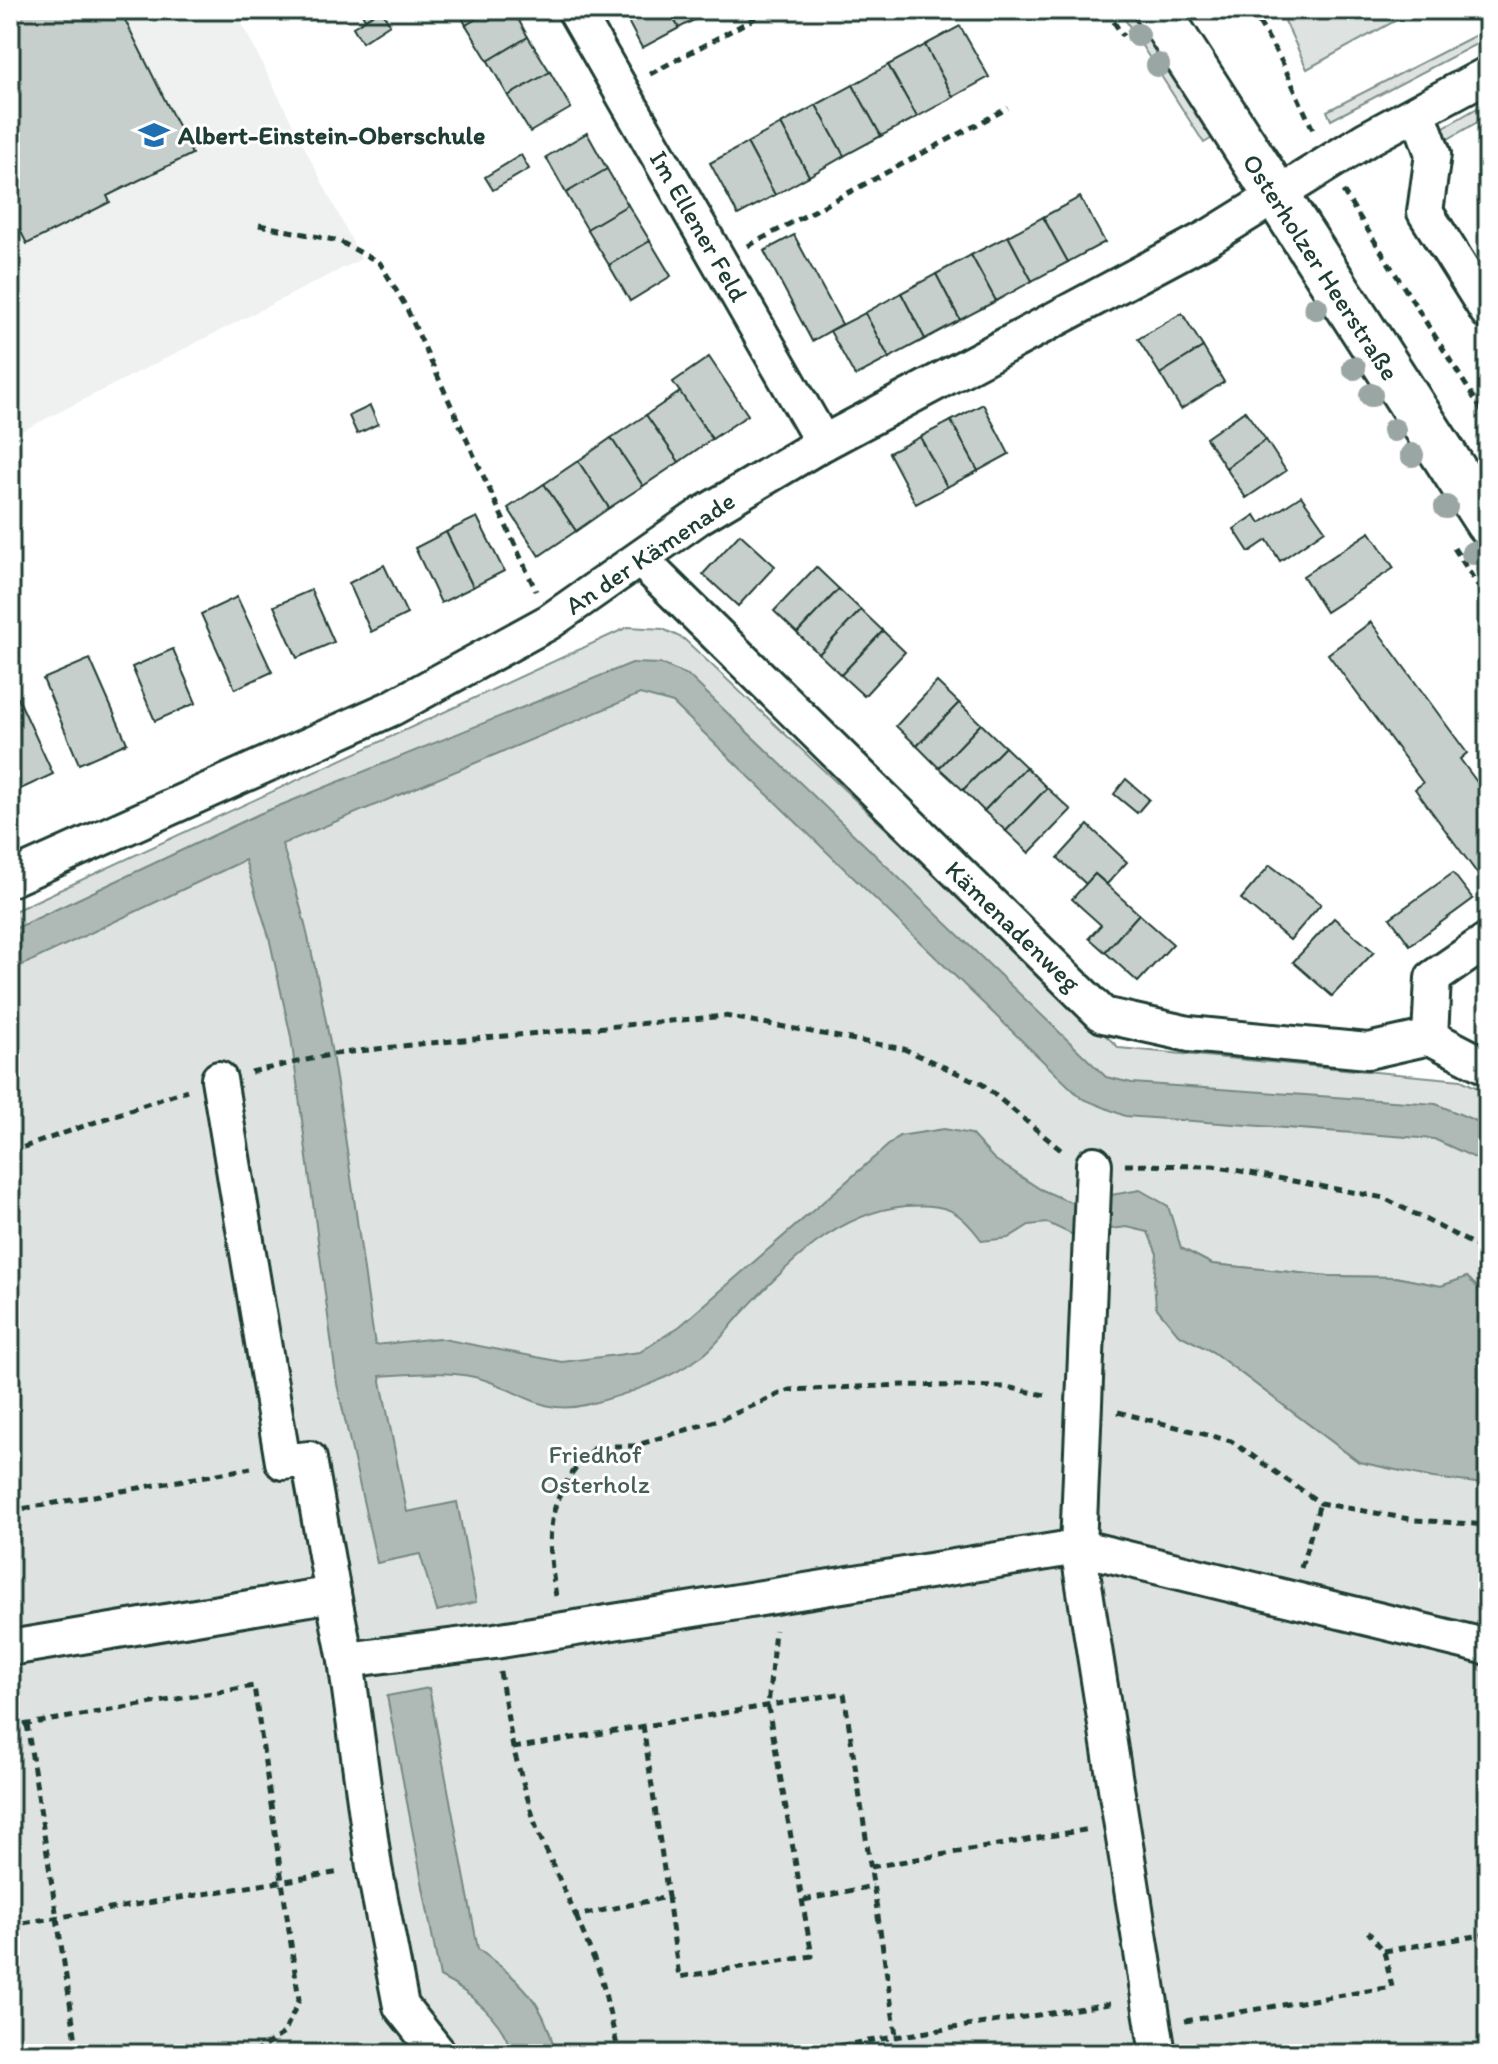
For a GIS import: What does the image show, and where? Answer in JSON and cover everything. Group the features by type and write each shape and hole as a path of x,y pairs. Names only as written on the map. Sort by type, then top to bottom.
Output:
{"main road":[{"name":"Osterholzer Heerstraße","path":"1157,10 1488,523"}],"street":[{"name":"Im Ellener Feld","path":"575,10 823,443"},
{"name":"An der Kämenade","path":"10,879 392,708 549,622 700,516 823,443 1211,236 1329,163 1488,74"},
{"path":"1418,112 1433,154 1425,212 1488,312"},
{"name":"Kämenadenweg","path":"640,559 1103,1015 1189,1034 1368,1051 1430,1037"},
{"path":"1488,940 1433,978 1430,1037 1488,1067"},
{"path":"219,1079 283,1462 309,1459 346,1660 374,1867 401,2006 439,2054"},
{"path":"1094,1175 1078,1547 1119,1824 1158,2054"},
{"path":"346,1660 495,1641 1078,1547 1488,1647"},
{"path":"10,1648 333,1594"}],"path":[{"path":"620,90 770,10"},
{"path":"1252,10 1282,62 1358,219 1488,420"},
{"path":"719,262 1008,108"},
{"path":"259,225 339,241 380,263 406,307 549,622"},
{"path":"10,1152 219,1079 334,1054 725,1016 904,1049 982,1084 1094,1175 1213,1166 1384,1198 1488,1252"},
{"path":"561,1630 549,1554 553,1504 575,1467 596,1446 634,1446 722,1419 789,1390 904,1385 1006,1387 1085,1403 1231,1441 1320,1503 1415,1520 1488,1525"},
{"path":"10,1511 220,1473"},
{"path":"1292,1598 1320,1503"},
{"path":"643,1725 679,1977 812,1956 768,1707 775,1632"},
{"path":"495,1641 513,1748 537,1830 601,1976 619,2054"},
{"path":"10,1727 254,1686 299,2000 284,2033 252,2054"},
{"path":"513,1748 844,1693 896,2035"},
{"path":"27,1724 54,1915 78,2054"},
{"path":"871,1867 1119,1824"},
{"path":"10,1925 54,1915 374,1867"},
{"path":"804,1900 874,1886"},
{"path":"576,1916 668,1897"},
{"path":"1189,2020 1392,1987 1384,1951 1368,1932"},
{"path":"1384,1951 1488,1934"},
{"path":"784,2054 1149,1998"}],"shaded area":[{"name":"Albert-Einstein-Oberschule","path":"10,10 235,10 361,259 10,437"},
{"path":"632,663 661,664 688,675 1106,1077 1132,1083 1436,1104 1488,1126 1488,1164 1434,1139 1125,1116 1081,1098 673,703 640,694 282,844 315,966 327,1029 375,1345 438,1338 562,1362 640,1352 680,1326 899,1136 944,1129 971,1134 994,1159 1040,1189 1070,1202 1140,1190 1168,1206 1181,1248 1212,1264 1329,1276 1395,1277 1441,1286 1467,1277 1488,1298 1488,1481 1477,1483 1433,1478 1359,1462 1213,1352 1178,1334 1156,1307 1154,1281 1157,1254 1148,1232 1127,1227 1071,1234 1048,1223 1029,1225 1008,1238 982,1241 966,1222 950,1210 906,1206 858,1218 816,1243 777,1276 702,1356 661,1380 616,1397 585,1405 557,1407 475,1377 434,1373 380,1376 407,1512 457,1502 476,1602 437,1611 420,1554 377,1563 337,1384 291,1037 269,937 245,860 10,971 10,931 259,814"},
{"path":"429,1688 478,1949 528,1993 545,2020 555,2054 512,2054 502,2030 484,2008 440,1977 387,1696"}],"green space":[{"path":"1119,10 1132,10 1214,137 1204,143"},
{"path":"1280,10 1399,10 1404,16 1307,69"},
{"path":"1488,29 1488,38 1331,120 1327,111"},
{"path":"1488,102 1488,116 1446,140 1440,137 1444,127"},
{"name":"Friedhof Osterholz","path":"628,627 663,629 684,639 1119,1048 1461,1080 1488,1093 1488,1298 1467,1277 1441,1286 1395,1277 1329,1276 1212,1264 1181,1248 1178,1334 1213,1352 1359,1462 1477,1483 1488,1481 1488,2054 10,2054 10,913"}],"building":[{"path":"10,10 120,10 192,154 107,196 110,202 27,244 10,210"},
{"path":"360,10 380,10 365,19"},
{"path":"381,10 390,24 362,42 353,27"},
{"path":"458,10 492,10 466,25"},
{"path":"492,10 513,10 528,37 488,61 466,25"},
{"path":"622,10 669,10 679,28 642,48"},
{"path":"669,10 713,10 679,28"},
{"path":"960,26 989,77 953,97 925,45"},
{"path":"528,37 550,72 508,96 488,61"},
{"path":"925,45 953,97 917,117 888,65"},
{"path":"888,65 917,117 881,136 853,85"},
{"path":"550,72 571,108 530,132 508,96"},
{"path":"853,85 881,136 844,156 816,105"},
{"path":"816,105 844,156 809,176 781,124"},
{"path":"781,124 809,176 775,195 747,143"},
{"path":"587,133 607,169 566,193 546,157"},
{"path":"747,143 775,195 738,215 710,163"},
{"path":"521,155 529,169 493,190 485,177"},
{"path":"607,169 628,205 587,229 566,193"},
{"path":"1080,197 1105,242 1068,262 1043,217"},
{"path":"628,205 650,241 609,265 587,229"},
{"path":"1043,217 1068,262 1032,281 1008,236"},
{"path":"794,235 842,324 812,341 764,251"},
{"path":"1008,236 1032,281 996,301 971,255"},
{"path":"650,241 671,276 630,301 609,265"},
{"path":"971,255 996,301 960,320 936,274"},
{"path":"936,274 960,320 925,339 901,293"},
{"path":"901,293 925,339 889,358 865,313"},
{"path":"865,313 889,358 855,376 830,331"},
{"path":"1182,313 1203,347 1160,374 1138,339"},
{"path":"1203,347 1224,382 1181,409 1160,374"},
{"path":"709,357 748,415 712,439 673,382"},
{"path":"680,392 712,439 679,462 646,415"},
{"path":"983,404 1009,454 978,471 951,421"},
{"path":"370,406 378,424 357,434 349,416"},
{"path":"1245,411 1266,440 1226,468 1206,438"},
{"path":"646,415 679,462 643,486 611,438"},
{"path":"951,421 978,471 947,487 920,437"},
{"path":"920,437 947,487 916,504 889,453"},
{"path":"611,438 643,486 609,508 578,461"},
{"path":"1266,440 1286,471 1246,498 1226,468"},
{"path":"578,461 609,508 576,531 544,484"},
{"path":"544,484 576,531 539,556 508,508"},
{"path":"1301,496 1325,530 1280,561 1267,540 1249,552 1234,529 1255,515 1260,523"},
{"path":"477,517 504,571 473,587 446,532"},
{"path":"446,532 473,587 441,603 415,548"},
{"path":"1370,532 1394,568 1326,612 1303,576"},
{"path":"740,534 775,566 738,606 703,574"},
{"path":"384,565 407,614 371,632 349,583"},
{"path":"816,567 839,589 797,633 774,611"},
{"path":"839,589 861,610 819,654 797,633"},
{"path":"311,590 334,642 297,658 274,606"},
{"path":"237,597 272,672 235,689 201,614"},
{"path":"861,610 883,631 841,675 819,654"},
{"path":"1371,622 1467,753 1460,759 1488,797 1488,888 1415,789 1423,783 1328,654"},
{"path":"883,631 905,652 864,696 841,675"},
{"path":"173,649 196,703 155,721 132,667"},
{"path":"90,659 127,743 79,764 43,679"},
{"path":"937,682 959,703 917,746 896,726"},
{"path":"18,698 53,774 10,794 10,701"},
{"path":"959,703 981,724 939,768 917,746"},
{"path":"981,724 1005,747 963,790 939,768"},
{"path":"1005,747 1026,767 984,811 963,790"},
{"path":"1026,767 1047,788 1006,831 984,811"},
{"path":"1126,779 1149,799 1137,813 1114,794"},
{"path":"1047,788 1071,810 1029,853 1006,831"},
{"path":"1088,825 1127,862 1107,884 1095,874 1086,884 1058,858"},
{"path":"1270,865 1321,904 1290,940 1241,899"},
{"path":"1453,873 1473,899 1410,945 1390,918"},
{"path":"1095,874 1139,914 1105,952 1089,938 1101,925 1072,899"},
{"path":"1139,914 1173,944 1138,982 1105,952"},
{"path":"1334,918 1374,952 1332,996 1293,962"}],"place":[{"name":"Albert-Einstein-Oberschule","path":"154,135"}]}
